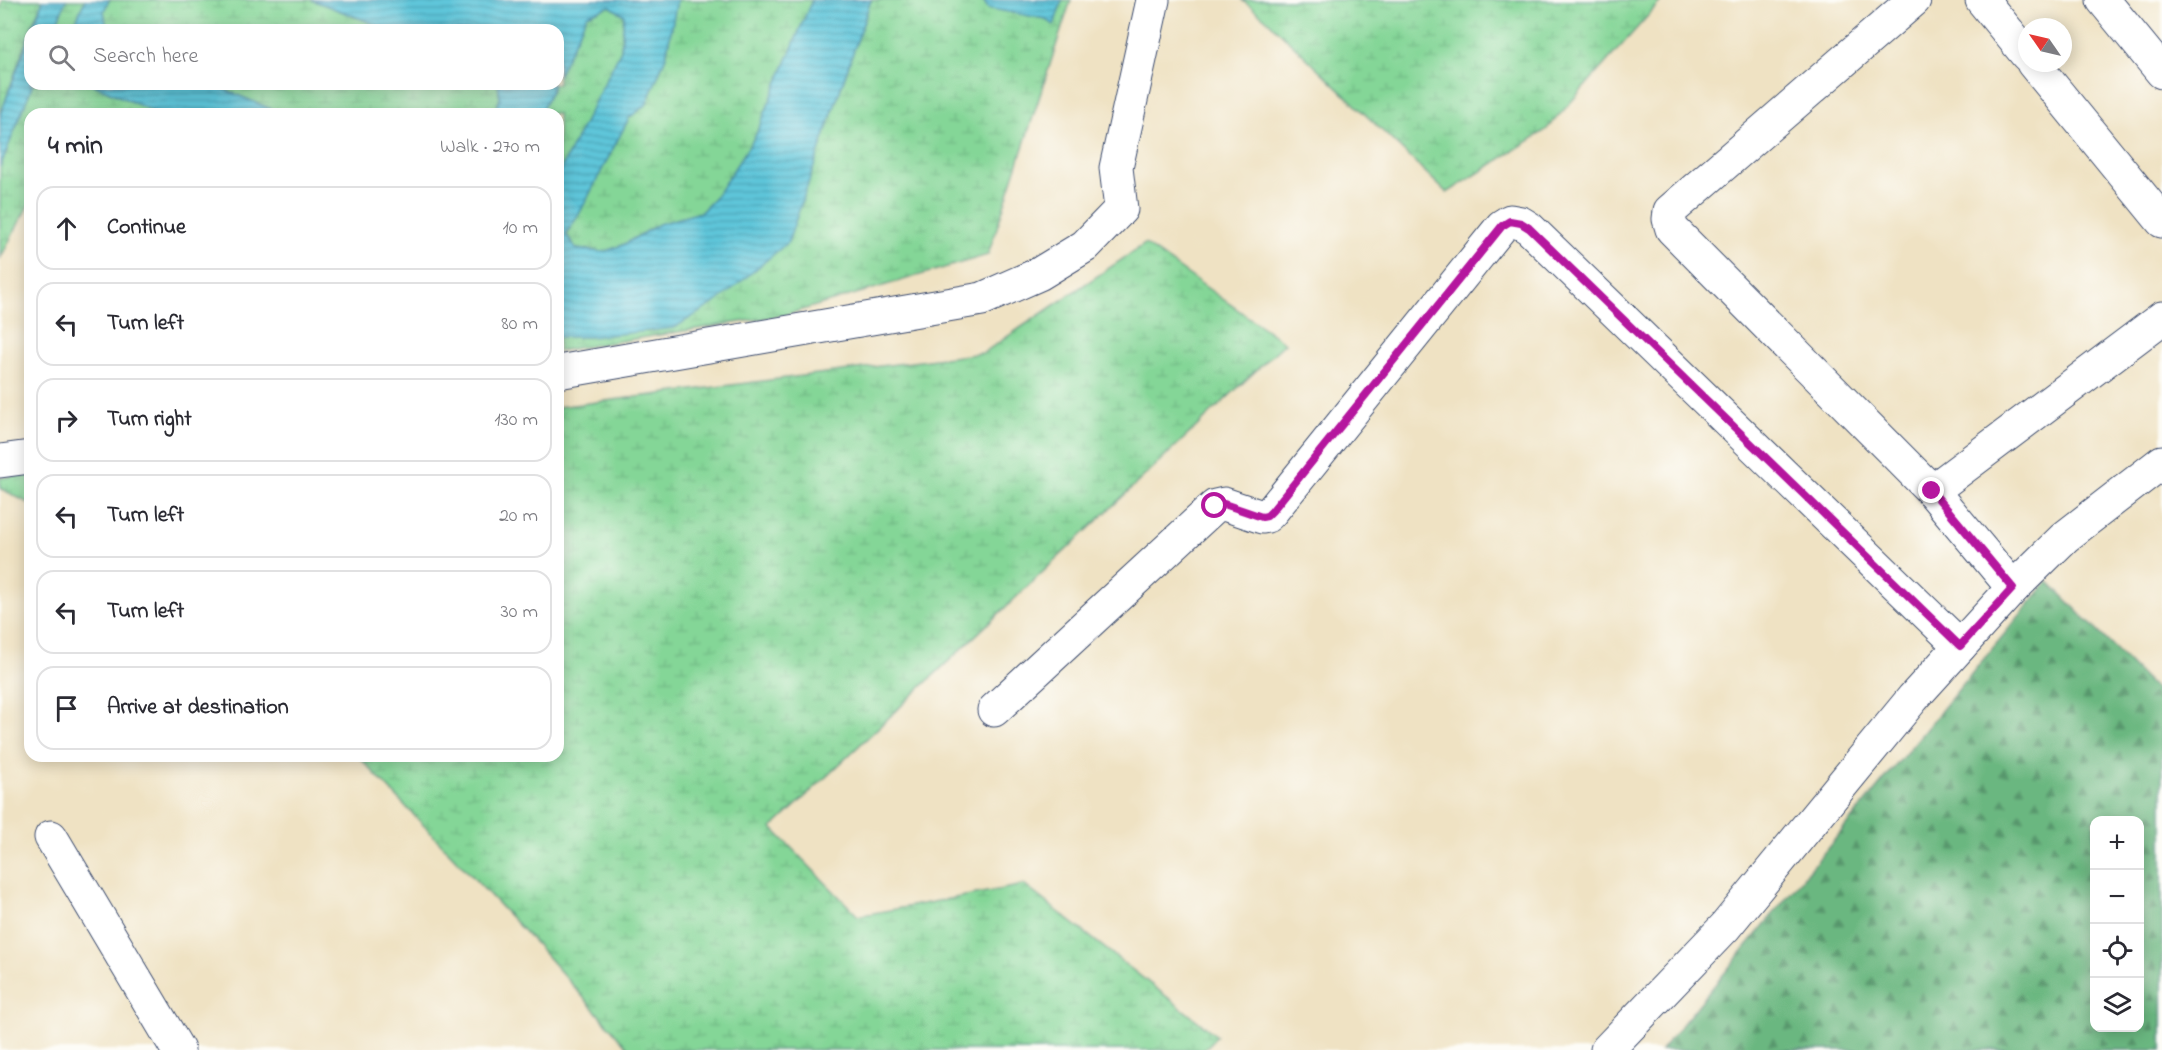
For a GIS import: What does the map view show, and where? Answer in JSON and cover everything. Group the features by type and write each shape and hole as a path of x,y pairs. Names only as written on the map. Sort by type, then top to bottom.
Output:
{"street":[{"path":"564,371 982,299 1040,274 1085,246 1121,209 1116,168 1153,0"},
{"path":"1914,0 1670,211 1669,219 1672,229 1932,491 2013,588"},
{"path":"1982,0 2018,44"},
{"path":"2103,0 2162,72"},
{"path":"2040,72 2162,222"},
{"path":"994,710 1215,506 1224,504 1262,517 1267,516 1502,226 1510,221 1521,223 1529,228 1960,646"},
{"path":"1932,491 2162,318"},
{"path":"0,461 24,458"},
{"path":"1607,1050 1725,927 1912,698 2013,588 2065,537 2162,462"},
{"path":"51,837 178,1050"}],"green space":[{"path":"3,0 43,0 33,24 24,24 24,47 0,116 0,8"},
{"path":"66,0 85,0 75,24 56,24"},
{"path":"109,0 312,0 374,24 106,24 104,11"},
{"path":"677,0 812,0 755,137 715,198 701,212 659,224 623,245 603,252 576,249 566,234 579,214 629,118 646,105 666,56"},
{"path":"871,0 983,0 988,8 1046,19 1054,25 1062,0 1071,0 988,255 785,315 564,350 564,337 591,337 788,242"},
{"path":"1242,0 1662,0 1546,130 1447,193 1266,19"},
{"path":"610,6 624,15 621,50 564,163 564,108 543,108 551,90 564,90 564,63 587,15"},
{"path":"31,90 105,90 146,108 24,108 24,213 0,259 0,167"},
{"path":"225,90 499,90 500,99 496,108 269,108"},
{"path":"1145,244 1285,343 772,828 858,916 1024,885 1217,1036 1204,1050 630,1050 537,945 364,762 564,762 564,406 983,353"},
{"path":"24,475 24,501 0,488 0,478"},
{"path":"2048,581 2162,696 2162,1050 1661,1050"}],"water":[{"path":"43,0 66,0 56,24 34,24"},
{"path":"85,0 109,0 104,11 106,24 75,24"},
{"path":"312,0 677,0 666,56 646,105 629,118 579,214 566,234 576,249 603,252 623,245 659,224 701,212 715,198 755,137 812,0 871,0 788,242 718,301 674,328 591,337 564,337 564,163 621,50 624,15 610,6 587,15 564,63 564,24 374,24"},
{"path":"983,0 1062,0 1054,25 1046,19 988,8"},
{"path":"24,50 24,90 31,90 0,167 0,116"},
{"path":"105,90 225,90 269,108 146,108"},
{"path":"499,90 551,90 543,108 496,108 500,99"}],"route":[{"path":"1215,506 1224,504 1262,517 1267,516 1502,226 1510,221 1521,223 1529,228 1960,646 2013,588 1932,491"}]}
